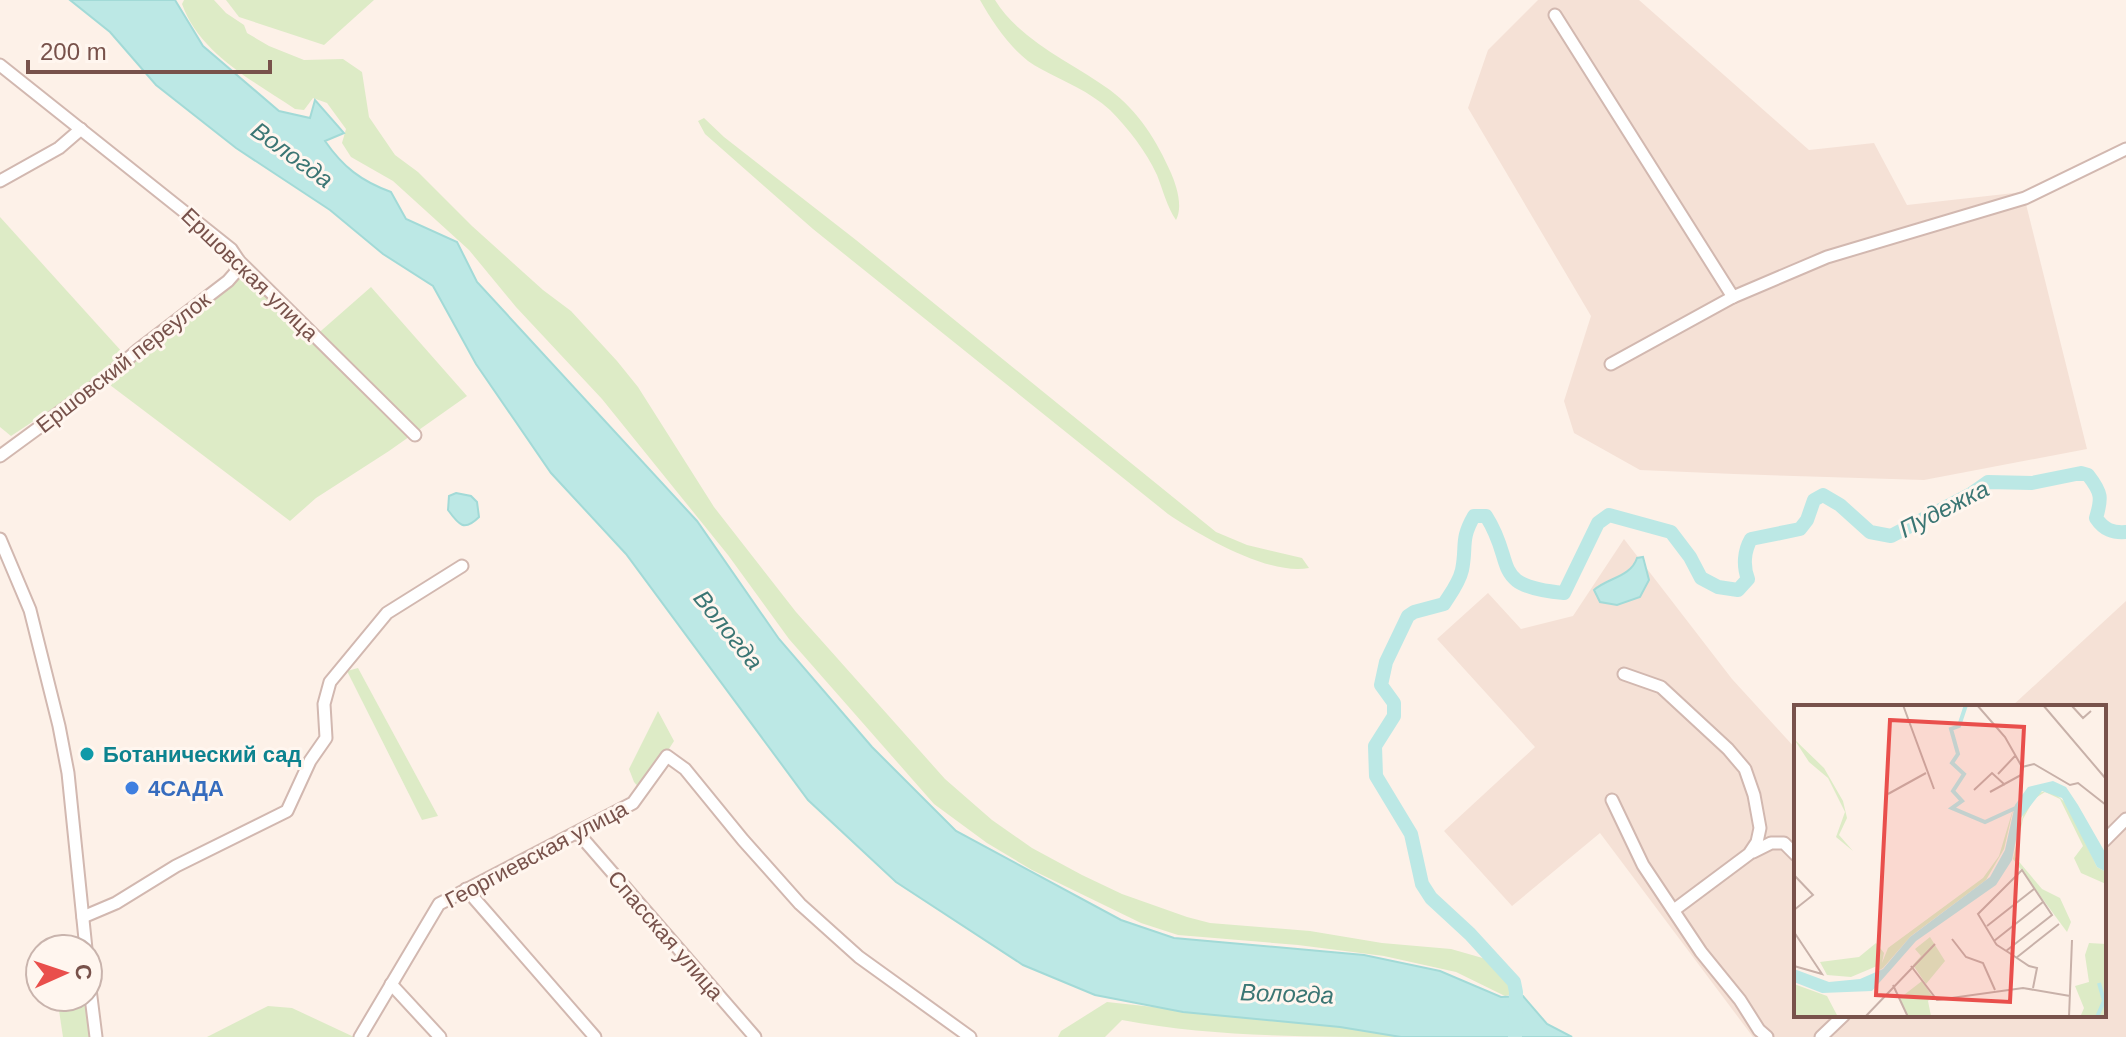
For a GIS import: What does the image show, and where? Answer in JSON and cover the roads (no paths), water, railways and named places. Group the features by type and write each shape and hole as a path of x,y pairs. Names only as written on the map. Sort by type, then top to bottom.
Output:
{"street":[{"path":"1555,15 1733,297"},
{"name":"Ершовская улица","path":"0,65 231,249 239,261 415,435"},
{"path":"0,181 59,148 81,129"},
{"path":"1611,364 1733,297 1827,257 2025,198 2126,149"},
{"name":"Ершовский переулок","path":"0,456 101,382 228,281 239,261"},
{"path":"0,539 30,610 59,726 68,773 84,933"},
{"path":"83,917 116,903 176,866 287,811 310,761 326,738 324,704 330,682 387,613 462,566"},
{"path":"1624,674 1661,687 1728,749 1745,769 1760,828 1757,842 1749,854"},
{"name":"Георгиевская улица","path":"360,1037 439,904 633,803 667,756 685,769 800,904 859,957 970,1037"},
{"path":"1612,800 1643,865 1701,952 1767,1037"},
{"path":"2106,839 2126,819"},
{"name":"Спасская улица","path":"578,833 755,1037"},
{"path":"1674,910 1749,854 1771,843 1784,843 1794,853"},
{"path":"466,889 595,1037"},
{"path":"391,984 440,1037"},
{"path":"93,1013 96,1037"},
{"path":"1821,1037 1842,1017"}],"water":[{"name":"Вологда","path":"70,0 175,0 203,46 279,111 310,118 315,100 344,133 325,141 339,158 362,178 391,192 406,219 457,242 477,282 697,521 779,639 872,747 956,831 1121,920 1174,938 1364,955 1440,971 1501,997 1523,996 1547,1024 1572,1037 1401,1037 1340,1027 1183,1012 1095,995 1023,965 896,882 808,800 626,554 551,473 476,364 433,286 383,254 330,210 236,148 156,85 110,32"},
{"path":"456,493 471,496 477,502 479,517 469,524 459,523 448,510 449,496"},
{"path":"1643,557 1649,580 1640,597 1617,605 1600,602 1594,590 1630,569 1637,558"}],"waterway":[{"name":"Пудежка","path":"1515,1037 1514,982 1470,934 1431,898 1422,884 1411,834 1376,776 1375,746 1394,716 1394,703 1381,685 1386,662 1408,616 1444,604 1454,588 1462,570 1467,531 1474,516 1486,516 1514,578 1540,590 1564,593 1598,523 1609,515 1671,532 1701,578 1718,587 1738,590 1748,579 1745,559 1751,539 1800,529 1814,500 1823,495 1840,505 1870,532 1891,536 1988,482 2032,483 2081,473 2088,475 2098,491 2100,500 2096,518 2099,522 2109,530 2126,532"}],"place":[{"name":"Ботанический сад","path":"87,754"},
{"name":"4САДА","path":"132,788"}]}
